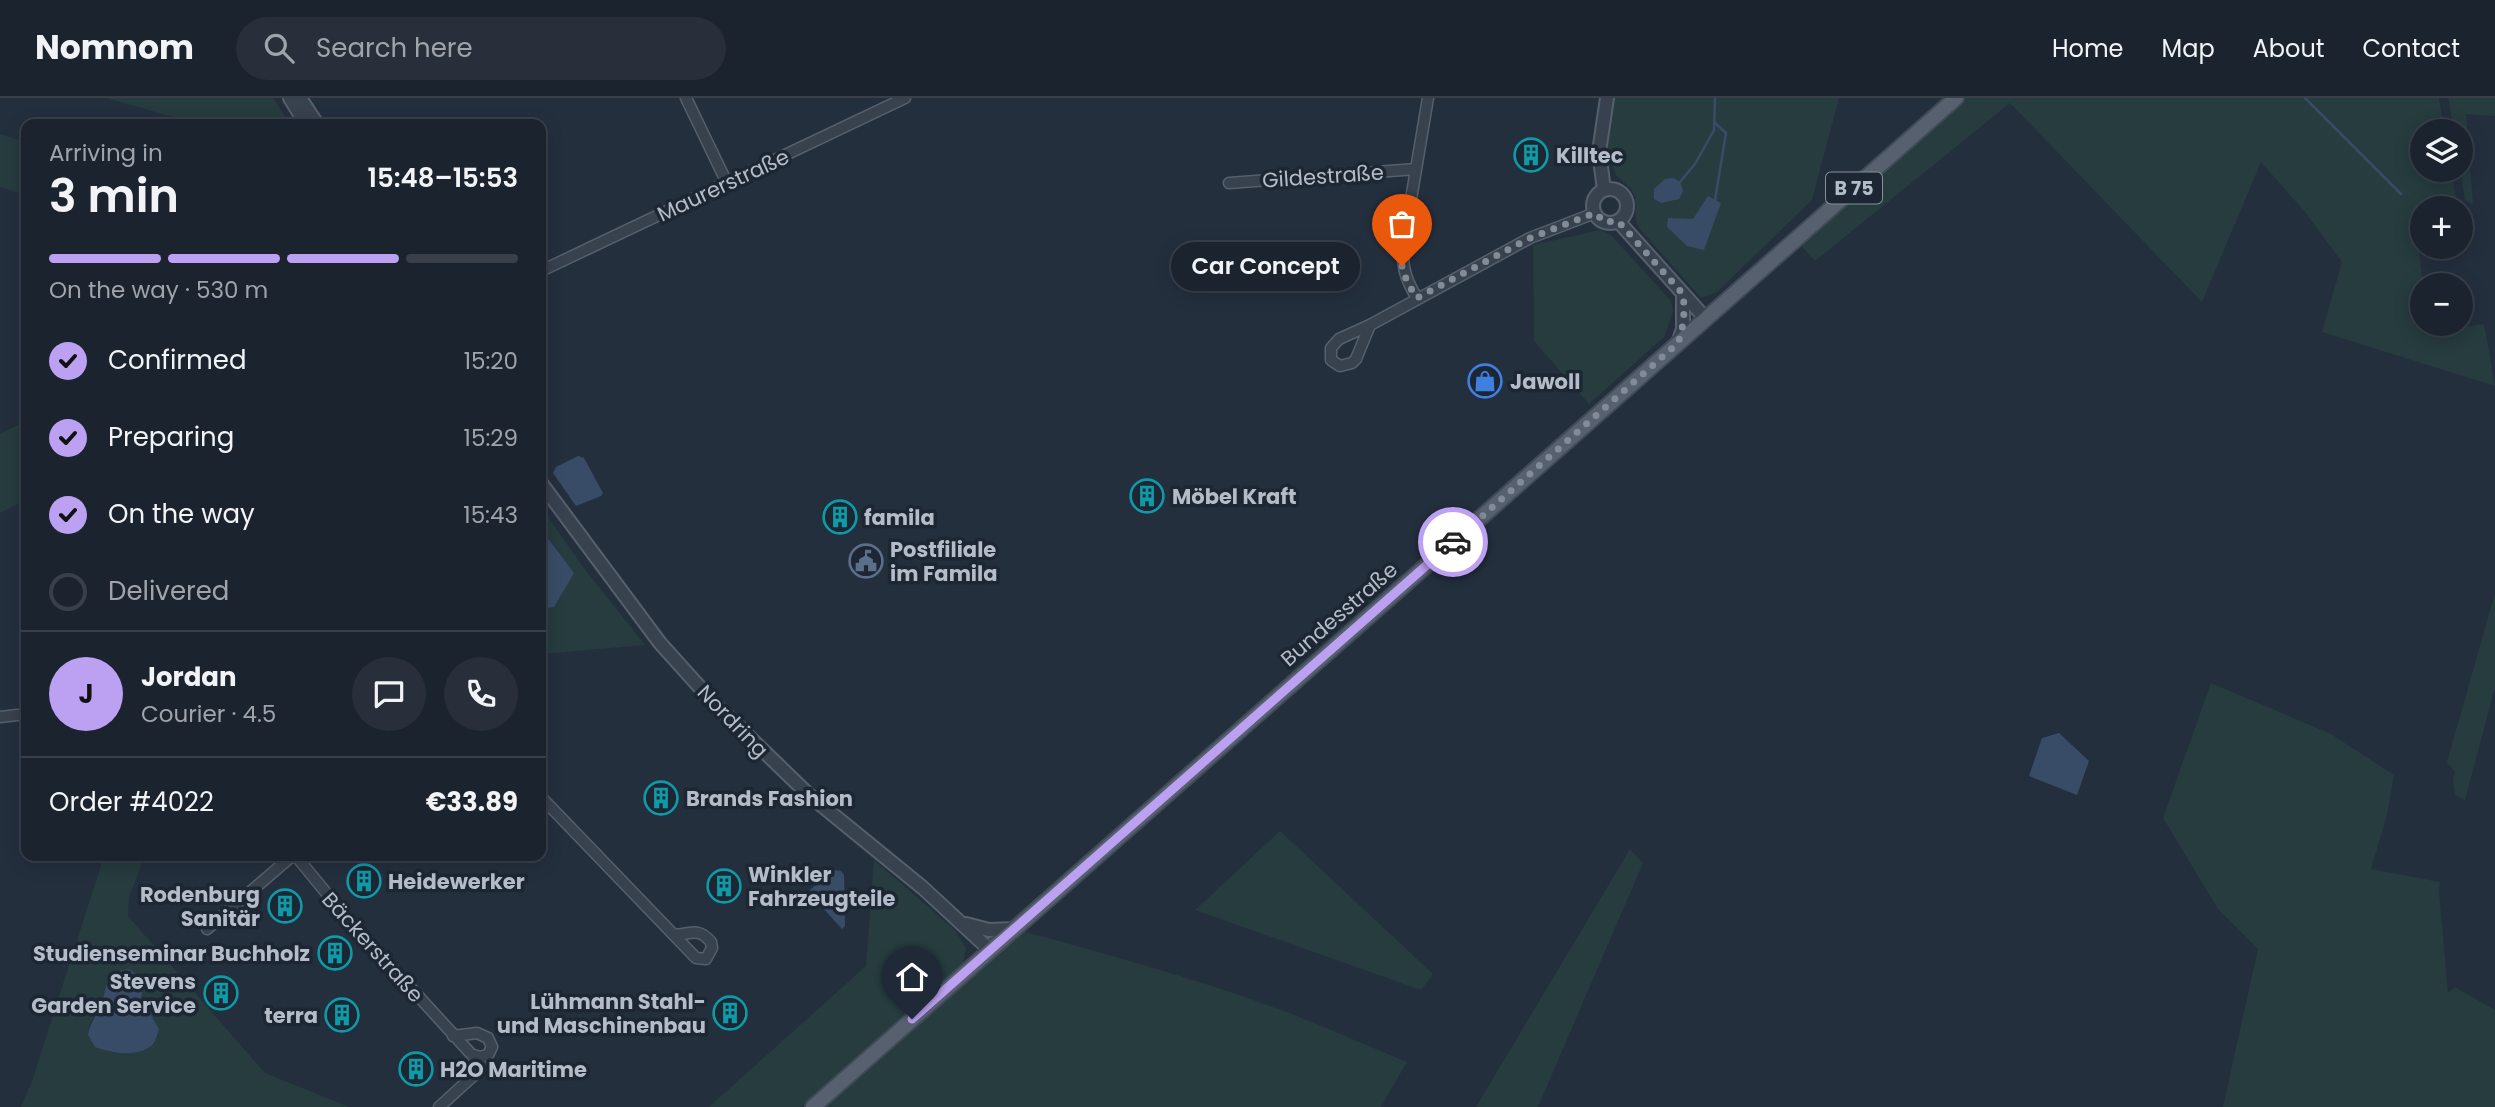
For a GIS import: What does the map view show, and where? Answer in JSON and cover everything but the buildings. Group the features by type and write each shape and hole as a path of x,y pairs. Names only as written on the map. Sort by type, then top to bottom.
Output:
{"main road":[{"name":"Bundesstraße","path":"813,1107 1956,98"}],"street":[{"path":"290,98 303,119"},
{"path":"300,98 314,119"},
{"path":"686,98 727,183"},
{"name":"Maurerstraße","path":"546,269 905,98"},
{"path":"1417,298 1407,282 1402,266 1403,247 1428,98"},
{"path":"1604,190 1599,152 1607,98"},
{"name":"Gildestraße","path":"1229,183 1416,169"},
{"path":"1604,190 1616,190 1626,198 1627,211 1618,221 1605,222 1595,213 1594,199 1604,190"},
{"path":"1370,325 1352,363 1340,366 1331,360 1331,348 1339,339 1370,325 1530,238 1595,213"},
{"path":"1618,221 1706,319"},
{"path":"1678,343 1683,329 1683,294"},
{"name":"Nordring","path":"546,490 660,643 714,703 809,795 962,923 985,954"},
{"path":"0,717 21,715"},
{"path":"546,802 674,936"},
{"name":"Bäckerstraße","path":"207,929 288,861"},
{"name":"Bäckerstraße","path":"298,861 483,1067 439,1107"},
{"path":"962,923 989,930 1015,929"},
{"path":"453,1036 477,1032 491,1042 488,1055 479,1057 468,1053"}],"green space":[{"path":"107,98 273,98 287,119 180,119"},
{"path":"1613,98 1839,98 1812,200 1717,292 1701,298 1640,229 1636,220 1635,197 1631,189 1616,175 1606,147"},
{"path":"1956,98 2439,98 2442,119 2410,119 2410,182 2453,182 2456,196 2410,196 2410,259 2420,259 2422,273 2410,273 2410,336 2473,336 2473,326 2484,324 2495,386 2322,332 2342,262 2305,212 2261,162 2202,302 2010,103 1815,261 1796,240"},
{"path":"2448,98 2495,98 2495,116 2466,114 2466,119 2452,119"},
{"path":"0,134 21,140 21,193 0,187"},
{"path":"2462,182 2471,182 2472,196 2464,196"},
{"path":"1600,230 1611,235 1671,301 1673,312 1664,337 1589,404 1534,341 1533,245"},
{"path":"21,424 21,502 0,513 0,434"},
{"path":"546,514 583,567 645,645 546,654 546,608 554,607 557,550 546,536"},
{"path":"2495,593 2495,687 2465,800 2455,795 2455,772 2447,762"},
{"path":"2211,683 2331,734 2394,775 2387,815 2371,869 2440,882 2448,993 2455,987 2495,1010 2495,1107 2223,1107 2258,949 2218,909 2163,818"},
{"path":"1280,831 1433,974 1421,990 1195,910"},
{"path":"1630,849 1643,863 1538,1107 1476,1107"},
{"path":"874,860 955,930 966,948 963,963 801,1107 709,1107 866,966"},
{"path":"102,861 143,861 129,897 128,916 265,1073 349,1107 21,1107 32,1081","holes":["141,998 153,1019 95,1047 88,1035 90,1023 101,1007"]},
{"path":"1015,929 1228,991 1297,1016 1407,1062 1381,1107 813,1107"}],"water":[{"path":"1674,178 1680,182 1683,191 1679,199 1661,203 1654,199 1654,189 1665,179"},
{"path":"1708,196 1721,203 1704,250 1687,246 1667,227 1668,218 1693,219"},
{"path":"578,456 584,458 603,493 576,506 553,473 556,467"},
{"path":"546,536 574,573 554,607 546,608"},
{"path":"2059,733 2089,761 2077,795 2029,776 2042,738"},
{"path":"833,870 841,871 844,875 845,926 842,929 811,895 810,890"},
{"path":"129,969 143,984 141,998 159,1029 155,1040 146,1049 132,1053 95,1047 88,1035 107,983 114,974"}],"waterway":[{"path":"1680,182 1695,164 1714,130 1715,98"},
{"path":"2305,98 2401,194"},
{"path":"1714,122 1726,133 1715,200"}],"way so far":[{"path":"1402,266 1407,282 1417,298 1530,238 1595,213 1605,222 1618,221 1683,294 1683,329 1678,343 1453,542"}],"place":[{"name":"Killtec","path":"1531,155"},
{"name":"Car Concept","path":"1402,266"},
{"name":"Jawoll","path":"1485,381"},
{"name":"Möbel Kraft","path":"1147,496"},
{"name":"famila","path":"840,517"},
{"name":"Postfiliale im Famila","path":"866,561"},
{"name":"Brands Fashion","path":"661,798"},
{"name":"Heidewerker","path":"364,881"},
{"name":"Winkler Fahrzeugteile","path":"724,886"},
{"name":"Rodenburg Sanitär","path":"285,906"},
{"name":"Studienseminar Buchholz","path":"335,953"},
{"name":"Stevens Garden Service","path":"221,993"},
{"name":"Lühmann Stahl- und Maschinenbau","path":"730,1013"},
{"name":"terra","path":"342,1015"},
{"name":"H2O Maritime","path":"416,1069"}],"route":[{"path":"912,1019 1453,542"}]}
